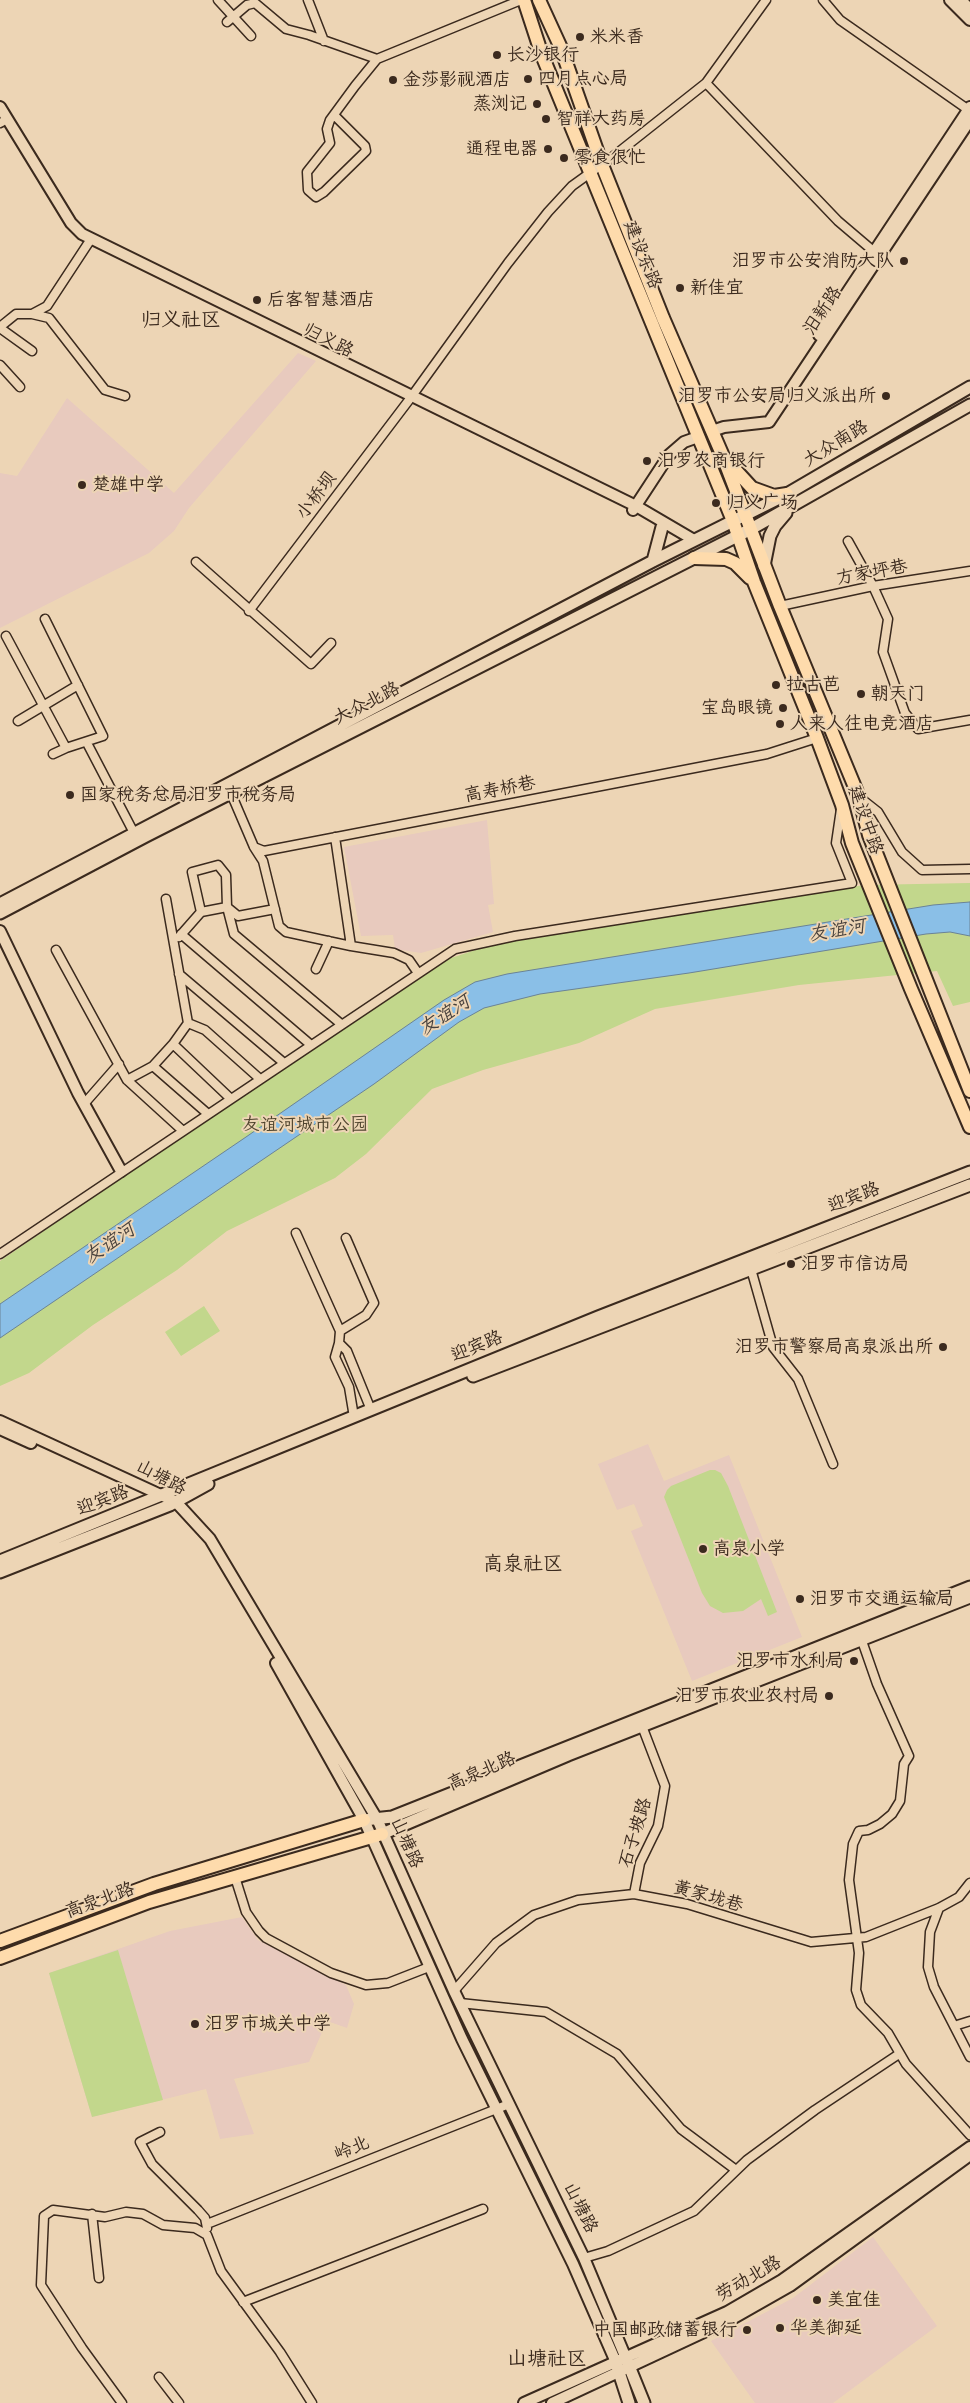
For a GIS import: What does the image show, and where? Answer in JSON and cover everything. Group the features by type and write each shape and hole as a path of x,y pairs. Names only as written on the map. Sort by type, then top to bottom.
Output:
{"main road":[{"name":"建设东路","path":"541,1 561,48 602,165 663,318 712,430 746,515"},
{"name":"建设东路","path":"524,3 542,55 589,172 733,521"},
{"name":"大众南路","path":"751,529 791,500 970,387"},
{"name":"大众南路","path":"746,515 791,500 970,405"},
{"path":"722,454 752,488 791,500 770,536 764,566"},
{"name":"大众北路","path":"0,913 653,561 746,515"},
{"name":"建设中路","path":"746,515 780,606 859,797 869,835 970,1091"},
{"name":"建设中路","path":"733,521 754,582 842,805 852,843 970,1127"},
{"path":"653,561 662,527"},
{"name":"大众北路","path":"0,904 134,833 229,789 751,529"},
{"path":"694,558 726,559 735,563 754,582"},
{"name":"迎宾路","path":"0,1572 354,1417 589,1321 970,1172"},
{"name":"迎宾路","path":"0,1561 167,1500 407,1402 970,1185"},
{"name":"高泉北路","path":"0,1942 154,1884 371,1819 392,1817 970,1586"},
{"name":"高泉北路","path":"0,1958 149,1902 376,1836 568,1755 970,1597"},
{"name":"山塘路","path":"622,2363 644,2401"},
{"name":"山塘路","path":"622,2363 629,2403"}],"street":[{"path":"218,0 230,20 252,36"},
{"path":"308,0 324,41"},
{"name":"小桥坝","path":"249,611 410,398 519,248 572,186 589,172 602,165 706,83 766,0"},
{"path":"706,83 838,221 876,254 969,109 840,20 823,0"},
{"path":"950,0 970,20"},
{"path":"961,0 970,8"},
{"path":"230,20 247,5 255,1 286,30 377,59"},
{"path":"334,115 365,146 366,151 324,192 316,197 308,190 306,172 330,143 328,125 334,115 377,59 524,3 541,1"},
{"path":"0,106 71,223 82,234 635,508 691,542"},
{"name":"汨新路","path":"712,430 769,422 876,254 970,120"},
{"name":"归义路","path":"1,121 67,226 78,238 410,398"},
{"path":"32,314 47,306 89,242"},
{"path":"32,351 0,327 16,314 32,314 50,318 105,390 126,396"},
{"path":"0,365 20,387"},
{"path":"635,508 670,455 684,442 698,437"},
{"path":"635,508 662,527 691,542"},
{"path":"848,541 873,586 888,619 883,652 904,713 918,729 970,720"},
{"path":"196,562 311,664 332,643"},
{"name":"方家坪巷","path":"780,606 873,586 970,571"},
{"path":"45,619 103,736 53,754"},
{"path":"6,636 66,748"},
{"path":"18,721 78,685"},
{"name":"高寿桥巷","path":"254,847 264,851 768,754 817,738"},
{"path":"87,743 134,833"},
{"path":"229,789 254,847 263,862 279,926 286,932 394,953 409,960 418,973"},
{"path":"859,797 878,812 902,852 922,870 970,869"},
{"path":"0,1254 121,1170 183,1131 455,949 515,936 852,883 836,843 842,805"},
{"path":"336,837 351,946"},
{"path":"200,912 192,872 218,865 226,875 227,907 234,934 341,1024"},
{"path":"127,1080 153,1066 174,1044 188,1023 166,899"},
{"path":"174,942 200,912 227,907 238,916 275,909"},
{"path":"0,931 84,1104 121,1170"},
{"path":"181,934 311,1045"},
{"path":"316,969 329,941"},
{"path":"56,950 127,1080 183,1131"},
{"path":"179,974 284,1063"},
{"path":"188,1023 205,1030 260,1079"},
{"path":"174,1044 231,1099"},
{"path":"84,1104 119,1064"},
{"path":"153,1066 208,1114"},
{"path":"296,1232 340,1331 335,1357 349,1387 354,1417"},
{"path":"340,1331 366,1316 374,1303 346,1238"},
{"path":"751,1269 773,1347 798,1379 833,1464"},
{"path":"339,1343 347,1351 371,1410"},
{"name":"山塘路","path":"0,1421 167,1500 191,1522 206,1541 371,1819 376,1836 429,1967 495,2108 622,2363"},
{"name":"山塘路","path":"0,1429 167,1500"},
{"path":"862,1641 877,1684 909,1756 904,1764 900,1801 892,1814 880,1824 868,1830 859,1831 853,1844 849,1880 859,1952 856,1990 861,2005 888,2033 899,2054 970,2135"},
{"name":"石子坡路","path":"634,1894 640,1863 658,1826 665,1786 642,1726"},
{"name":"山塘路","path":"376,1836 460,2003 584,2258 622,2363"},
{"path":"234,1877 246,1912 266,1938 331,1973 366,1985 388,1984 429,1967"},
{"name":"黄家垅巷","path":"454,1991 496,1943 534,1915 578,1900 634,1894 687,1904 811,1942 866,1936 939,1908 958,1897 970,1883"},
{"path":"939,1908 930,1932 928,1967 934,1987 970,2057"},
{"path":"460,2003 546,2012 609,2049 617,2054 637,2075 681,2129 736,2170"},
{"path":"954,2026 970,2021"},
{"path":"584,2258 608,2251 694,2211 736,2170 815,2110 899,2054"},
{"name":"岭北","path":"207,2224 509,2104"},
{"path":"160,2132 140,2142 152,2164 198,2210 207,2224 207,2234 221,2271 280,2352 312,2403"},
{"name":"劳动北路","path":"552,2403 622,2363 727,2312 782,2280 970,2146"},
{"name":"劳动北路","path":"524,2403 732,2318 790,2286 970,2155"},
{"path":"243,2302 483,2209"},
{"path":"122,2403 82,2348 41,2285 44,2216 53,2210 106,2217 126,2212 143,2214 163,2225 195,2228 207,2234"},
{"path":"92,2214 99,2278"},
{"path":"159,2377 179,2403"}],"shaded area":[{"name":"楚雄中学","path":"298,353 316,361 189,508 174,531 149,553 0,628 0,473 17,476 67,398 174,493"},
{"path":"487,820 494,904 488,905 493,932 421,953 395,949 393,935 361,936 344,847"},
{"name":"高泉小学","path":"648,1444 664,1481 729,1455 802,1637 692,1681 631,1531 643,1526 634,1504 617,1510 598,1464"},
{"name":"汨罗市城关中学","path":"242,1917 258,1940 346,1985 354,2004 347,2028 327,2021 309,2062 234,2079 254,2134 220,2139 206,2089 92,2117 49,1973 170,1931"},
{"path":"873,2237 937,2326 833,2403 755,2403 711,2341 793,2298"}],"green space":[{"name":"友谊河城市公园","path":"970,883 970,1002 953,1006 937,971 799,985 655,1009 579,1043 483,1070 432,1089 366,1154 335,1178 227,1231 177,1270 93,1325 29,1373 0,1386 0,1261 359,1015 448,959 497,943 865,885"},
{"path":"204,1306 220,1331 181,1356 165,1332"},
{"path":"710,1470 721,1473 728,1486 777,1612 768,1616 761,1599 743,1611 723,1613 710,1606 702,1593 664,1497 671,1486"},
{"path":"118,1950 163,2100 92,2117 49,1973"}],"water":[{"name":"友谊河","path":"970,902 970,936 950,932 926,934 689,973 540,994 484,1008 459,1022 374,1084 0,1338 0,1304 444,1000 475,982 507,974 933,905"}],"place":[{"name":"米米香","path":"580,37"},
{"name":"长沙银行","path":"497,55"},
{"name":"四月点心局","path":"528,79"},
{"name":"金莎影视酒店","path":"393,80"},
{"name":"蒸浏记","path":"537,104"},
{"name":"智祥大药房","path":"546,119"},
{"name":"通程电器","path":"548,149"},
{"name":"零食很忙","path":"564,158"},
{"name":"汨罗市公安消防大队","path":"904,261"},
{"name":"新佳宜","path":"680,288"},
{"name":"后客智慧酒店","path":"257,300"},
{"name":"汨罗市公安局归义派出所","path":"886,396"},
{"name":"汨罗农商银行","path":"647,461"},
{"name":"楚雄中学","path":"82,485"},
{"name":"归义广场","path":"716,503"},
{"name":"拉古芭","path":"776,685"},
{"name":"朝天门","path":"861,694"},
{"name":"宝岛眼镜","path":"783,708"},
{"name":"人来人往电竞酒店","path":"780,724"},
{"name":"国家税务总局汨罗市税务局","path":"70,795"},
{"name":"汨罗市信访局","path":"791,1264"},
{"name":"汨罗市警察局高泉派出所","path":"943,1347"},
{"name":"高泉小学","path":"703,1549"},
{"name":"汨罗市交通运输局","path":"800,1599"},
{"name":"汨罗市水利局","path":"854,1661"},
{"name":"汨罗市农业农村局","path":"829,1696"},
{"name":"汨罗市城关中学","path":"195,2024"},
{"name":"美宜佳","path":"817,2300"},
{"name":"华美御延","path":"780,2328"},
{"name":"中国邮政储蓄银行","path":"747,2330"}],"district":[{"name":"归义社区","path":"181,321"},
{"name":"高泉社区","path":"523,1565"},
{"name":"山塘社区","path":"547,2360"}]}
